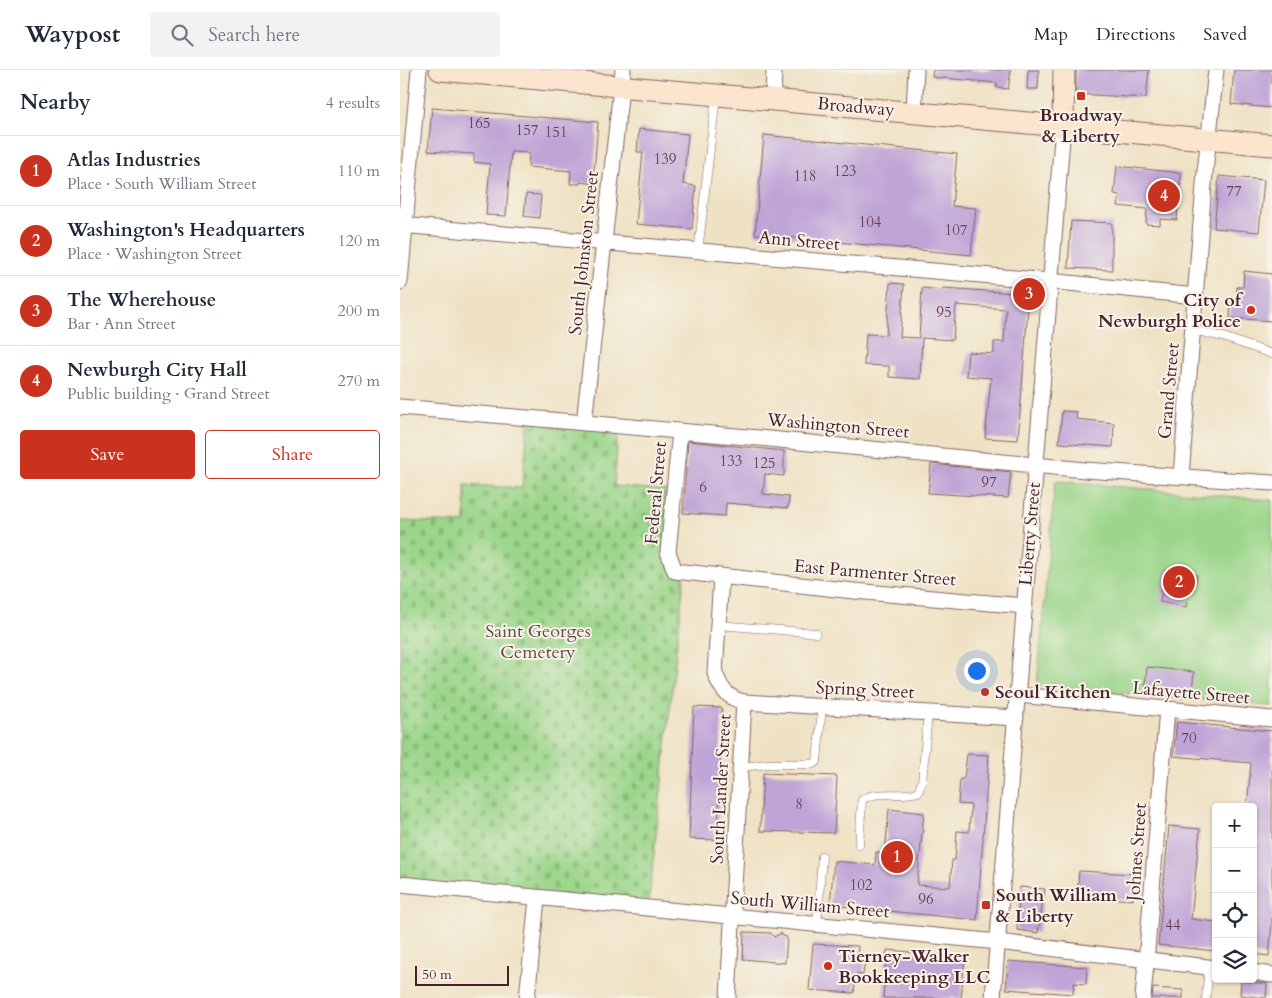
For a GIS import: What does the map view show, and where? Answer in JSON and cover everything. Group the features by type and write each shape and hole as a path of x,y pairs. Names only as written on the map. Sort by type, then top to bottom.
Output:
{"street":[{"path":"400,282 403,225 419,70"},
{"name":"Broadway","path":"440,70 622,78 717,95 1272,145"},
{"path":"773,100 774,70"},
{"path":"914,113 916,70"},
{"name":"Liberty Street","path":"993,998 1049,281 1063,126 1064,70"},
{"name":"Grand Street","path":"1181,476 1208,140 1216,70"},
{"name":"South Johnston Street","path":"584,423 622,78"},
{"name":"Ann Street","path":"403,225 603,244 1049,281 1195,296"},
{"name":"Washington Street","path":"400,407 1036,464 1272,483"},
{"name":"Federal Street","path":"680,431 668,552 675,571 721,577"},
{"path":"718,626 721,577"},
{"name":"East Parmenter Street","path":"721,577 1025,606"},
{"name":"Spring Street","path":"718,626 716,673 720,685 730,698 744,702 1016,718"},
{"name":"Lafayette Street","path":"1018,695 1272,719"},
{"name":"South Lander Street","path":"728,998 734,917 744,702"},
{"name":"Johnes Street","path":"1143,998 1167,709"},
{"name":"South William Street","path":"400,884 998,942 1212,968"},
{"path":"527,998 538,898"},
{"path":"1257,973 1272,975"}],"lane":[{"path":"698,252 717,95"},
{"path":"1193,330 1223,337 1272,354"},
{"path":"718,626 816,633"},
{"path":"741,767 768,764 813,764 817,762 822,706"},
{"path":"859,845 862,800 870,794 906,796 918,792 922,782 928,713"},
{"path":"817,925 822,856"},
{"path":"1206,998 1212,968"}],"green space":[{"name":"Saint Georges Cemetery","path":"529,418 619,426 614,486 672,491 668,552 685,571 648,909 400,886 400,521 465,523 465,485 522,488"},
{"path":"1055,481 1272,500 1272,706 1037,685"}],"building":[{"path":"933,70 1011,70 1008,89 996,87 997,83 932,77"},
{"path":"1028,70 1039,70 1038,89 1027,89"},
{"path":"1076,70 1149,70 1146,98 1076,94"},
{"path":"1234,70 1272,70 1272,108 1231,104"},
{"path":"432,108 598,122 594,172 597,173 596,184 580,182 580,184 570,184 571,171 528,167 529,153 511,152 506,216 486,215 490,164 474,162 474,154 428,151"},
{"path":"639,129 688,134 683,184 696,186 692,229 636,224 643,152 637,152"},
{"path":"764,135 957,154 952,206 976,208 971,255 755,234"},
{"path":"1117,166 1181,173 1177,220 1160,219 1160,225 1146,224 1147,209 1118,206 1120,195 1114,194"},
{"path":"1219,176 1264,180 1259,232 1214,228"},
{"path":"526,194 541,195 539,218 524,216"},
{"path":"1071,221 1112,223 1112,270 1068,268"},
{"name":"City of Newburgh Police","path":"1244,271 1272,274 1272,321 1230,318 1231,302 1236,303 1237,287 1243,287"},
{"path":"890,283 904,284 900,337 919,338 922,288 1029,294 1018,440 985,438 991,378 966,376 968,352 994,354 994,342 1004,342 1006,309 956,305 953,340 922,338 920,379 889,377 889,366 864,365 866,334 886,335"},
{"path":"1062,411 1077,412 1076,419 1114,423 1113,447 1059,443"},
{"path":"688,441 784,451 784,476 765,474 763,494 789,497 788,508 726,503 725,516 683,513"},
{"path":"931,464 1011,472 1008,498 928,493"},
{"path":"1165,570 1197,575 1194,590 1189,590 1186,607 1160,602"},
{"path":"1147,667 1194,672 1192,691 1145,686"},
{"path":"694,707 722,708 718,840 689,839"},
{"path":"1177,722 1272,731 1272,924 1269,956 1257,954 1257,803 1247,803 1251,763 1173,756"},
{"path":"967,754 989,755 977,920 830,905 834,861 875,865 876,852 885,853 889,809 924,813 917,885 950,887 952,860 955,860 957,831 969,832 971,805 958,804 960,779 964,779"},
{"path":"763,773 837,776 834,833 760,831"},
{"path":"1169,826 1200,829 1191,919 1212,922 1212,951 1158,945"},
{"path":"1079,871 1134,874 1133,900 1077,896"},
{"path":"1020,887 1045,889 1038,933 1017,930"},
{"path":"744,932 771,933 774,937 781,933 787,937 785,963 743,959"},
{"path":"813,944 858,946 857,958 865,959 863,975 856,974 854,993 809,990"},
{"path":"887,950 965,957 961,998 883,998"},
{"path":"1008,961 1087,967 1086,984 1074,983 1073,994 1006,989"},
{"path":"1241,983 1267,984 1266,998 1240,995"},
{"path":"1153,988 1183,990 1183,998 1152,998"}],"place":[{"name":"Broadway & Liberty","path":"1081,96"},
{"name":"Newburgh City Hall","path":"1164,196"},
{"name":"The Wherehouse","path":"1029,294"},
{"name":"City of Newburgh Police","path":"1251,310"},
{"name":"Washington's Headquarters","path":"1179,582"},
{"name":"Seoul Kitchen","path":"985,692"},
{"name":"Atlas Industries","path":"897,857"},
{"name":"South William & Liberty","path":"986,905"},
{"name":"Tierney-Walker Bookkeeping LLC","path":"828,966"}]}
